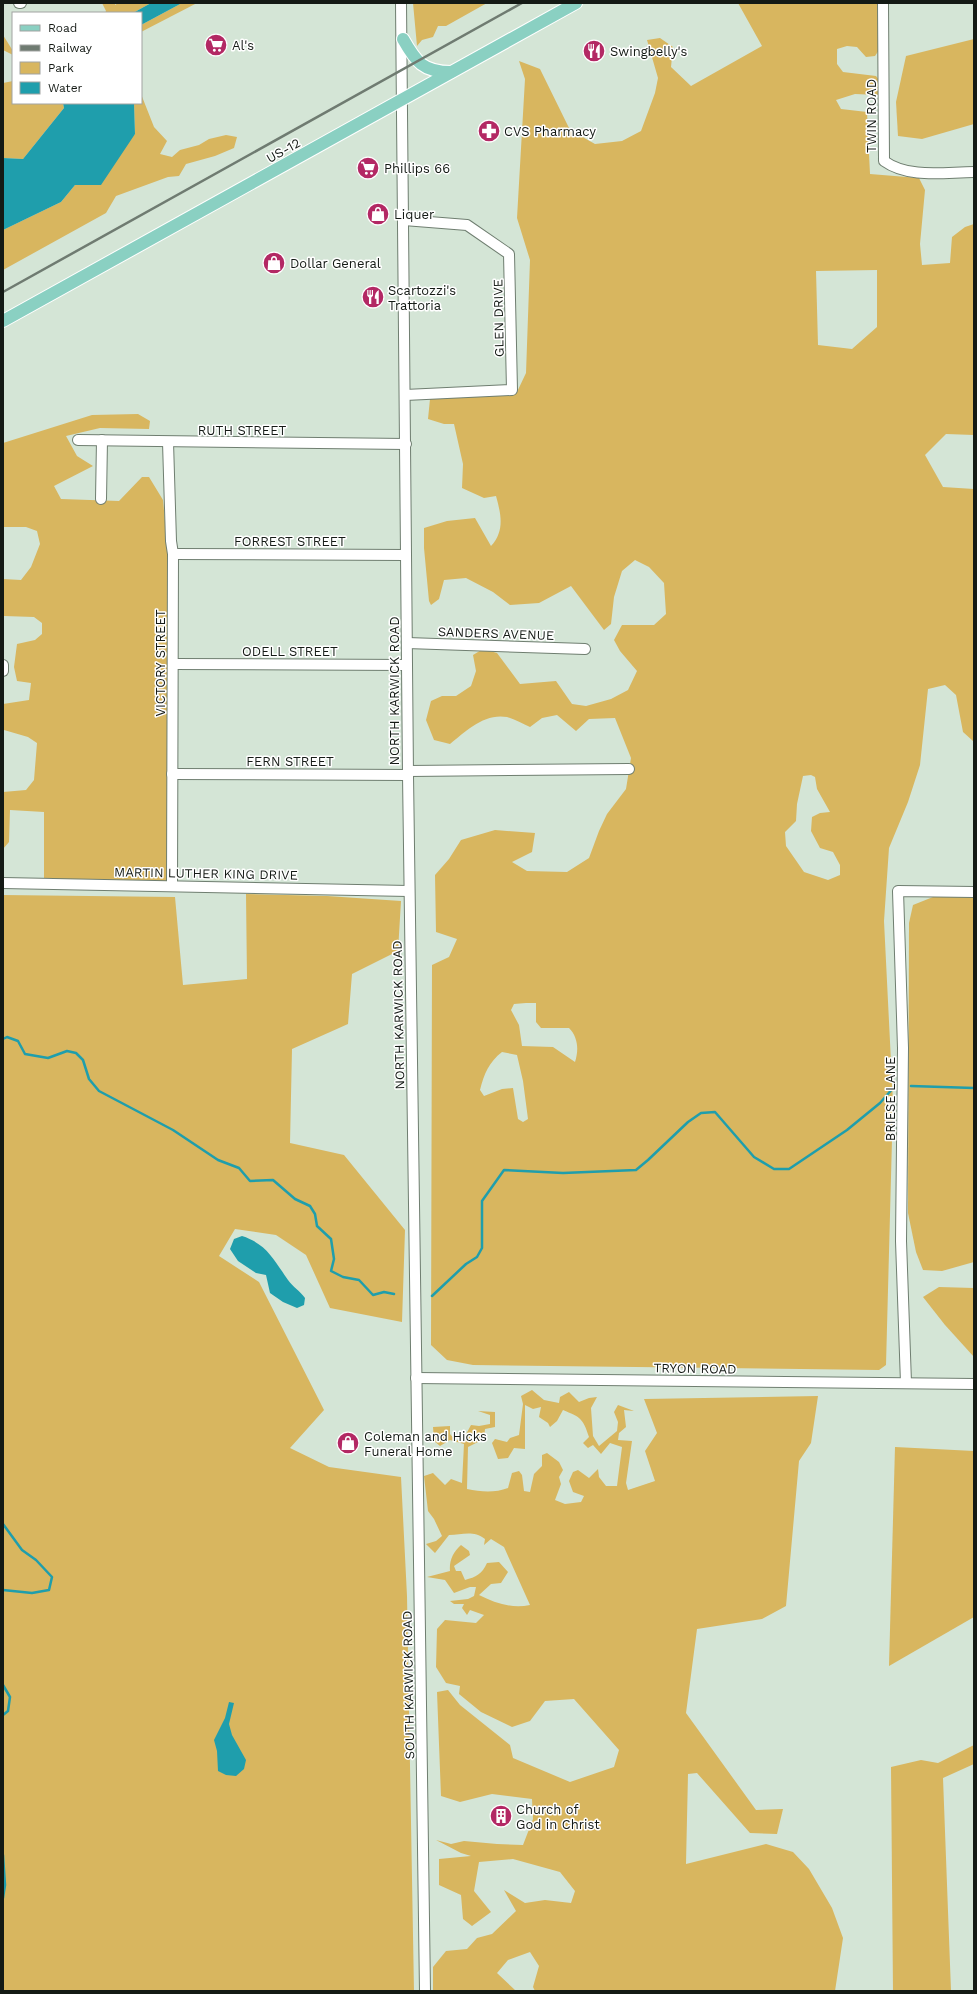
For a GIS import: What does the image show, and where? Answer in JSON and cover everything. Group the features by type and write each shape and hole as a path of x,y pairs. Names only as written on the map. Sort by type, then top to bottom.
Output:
{"main road":[{"name":"US-12","path":"3,320 576,3"},
{"path":"403,39 419,64 438,72 452,72"}],"street":[{"name":"NORTH KARWICK ROAD","path":"401,3 403,39 409,891 416,1378"},
{"name":"TWIN ROAD","path":"884,3 884,161 892,166 919,173 974,172"},
{"name":"GLEN DRIVE","path":"404,220 467,225 510,254 512,390 405,395"},
{"name":"RUTH STREET","path":"78,440 406,444"},
{"path":"101,499 102,440"},
{"name":"VICTORY STREET","path":"168,442 170,541 173,554 172,885"},
{"name":"FORREST STREET","path":"173,554 406,554"},
{"name":"SANDERS AVENUE","path":"407,643 585,648"},
{"name":"ODELL STREET","path":"173,664 407,665"},
{"path":"3,665 3,671"},
{"name":"FERN STREET","path":"172,774 408,773 629,769"},
{"name":"MARTIN LUTHER KING DRIVE","path":"3,883 172,885 409,891"},
{"name":"BRIESE LANE","path":"906,1383 901,1241 903,1048 898,891 974,892"},
{"name":"TRYON ROAD","path":"416,1378 974,1384"},
{"name":"SOUTH KARWICK ROAD","path":"416,1378 425,1991"}],"green space":[{"path":"102,3 115,3 115,5 118,3 151,3 135,12 106,11"},
{"path":"182,3 197,3 142,31 142,24"},
{"path":"413,3 487,3 446,26 438,26 433,37 422,40 417,46"},
{"path":"738,3 879,3 879,50 875,56 866,57 857,47 847,46 837,49 837,64 843,72 876,76 879,80 879,95 855,94 836,100 841,109 867,112 870,174 919,178 925,190 920,244 922,265 950,263 952,237 965,227 974,224 974,435 946,434 925,455 943,487 974,489 974,737 973,741 963,732 956,695 945,685 928,689 920,765 908,802 889,848 884,921 893,1102 886,1365 879,1370 473,1365 447,1360 431,1345 432,965 449,957 457,939 436,932 435,875 449,859 461,840 495,830 535,833 532,852 512,862 527,871 567,872 589,858 607,814 626,789 631,758 615,718 589,719 576,731 557,715 542,718 530,727 510,718 499,716 483,720 476,724 450,744 434,740 426,720 431,701 442,696 456,696 471,686 476,671 473,655 483,649 497,653 520,684 556,681 572,704 586,706 611,699 628,690 637,671 620,651 614,640 622,625 654,625 666,614 664,583 649,567 635,560 622,571 614,597 611,624 604,630 571,586 539,603 510,605 493,592 466,578 444,580 439,599 431,605 429,601 424,548 424,528 447,521 475,518 491,546 498,534 501,522 496,496 484,498 462,488 463,464 454,424 444,424 428,419 430,399 517,392 526,373 530,260 517,218 525,79 519,61 540,69 570,130 595,144 622,141 641,131 655,93 658,78 647,40 660,38 673,47 671,67 691,86 762,46","holes":["877,270 877,327 852,349 818,345 816,271","811,775 815,777 817,789 830,812 820,813 812,817 811,831 820,848 833,852 840,865 840,875 828,880 804,872 786,846 785,832 796,821 797,804 803,776","536,1003 536,1022 541,1028 569,1028 574,1035 577,1044 575,1062 553,1047 522,1046 519,1025 511,1010 514,1004","502,1052 517,1055 523,1081 528,1119 523,1122 518,1119 513,1088 502,1089 484,1096 480,1090 483,1079 497,1056"]},
{"path":"3,35 12,49 12,54 3,50"},
{"path":"974,39 974,124 922,139 898,136 896,102 906,56"},
{"path":"12,81 12,104 63,104 64,108 23,159 3,158 3,83"},
{"path":"142,97 154,127 167,141 160,154 172,157 180,150 199,145 209,139 226,135 237,137 234,148 215,156 186,164 179,176 168,177 116,196 106,213 3,270 3,230 61,202 75,185 135,134 134,104 142,104"},
{"path":"138,414 150,421 149,429 100,428 66,436 77,456 93,466 54,486 61,499 119,501 142,477 149,477 163,500 169,564 167,881 44,879 44,812 10,810 9,842 3,849 3,792 26,790 34,780 37,743 28,737 4,730 3,704 29,700 31,683 17,681 14,667 17,644 35,640 42,634 42,623 34,617 4,616 3,613 3,579 21,580 31,567 40,544 37,531 26,527 3,527 3,443 92,415"},
{"path":"246,894 327,896 401,901 398,951 352,974 348,1024 292,1049 290,1143 344,1155 405,1230 402,1322 330,1308 306,1255 276,1235 235,1229 219,1256 259,1282 324,1410 290,1448 329,1467 401,1477 407,1596 414,1991 3,1991 3,895 175,897 183,985 247,979"},
{"path":"933,897 974,897 974,1262 942,1271 923,1270 916,1252 908,1213 909,923 913,905"},
{"path":"939,1287 974,1288 974,1357 945,1325 923,1297"},
{"path":"532,1390 544,1400 559,1403 560,1397 569,1392 579,1402 597,1397 591,1408 593,1436 599,1446 617,1431 618,1422 614,1412 618,1405 634,1411 624,1410 626,1427 619,1433 618,1440 632,1441 626,1483 628,1490 655,1481 645,1451 657,1433 644,1399 818,1396 811,1443 799,1461 786,1606 762,1619 697,1629 686,1713 756,1810 783,1809 777,1834 750,1833 697,1773 688,1774 686,1864 766,1844 793,1852 809,1869 832,1908 843,1938 835,1991 535,1991 533,1987 539,1966 530,1952 508,1960 497,1973 515,1990 433,1991 433,1967 446,1951 467,1949 477,1938 492,1934 516,1911 504,1890 525,1903 545,1900 571,1903 575,1891 560,1872 513,1859 479,1862 474,1891 491,1912 472,1926 463,1919 461,1895 439,1885 439,1859 471,1856 461,1853 436,1840 451,1844 464,1841 523,1845 533,1819 532,1799 492,1794 460,1802 441,1796 437,1692 448,1690 460,1705 510,1745 513,1758 570,1782 614,1767 619,1750 574,1699 545,1701 530,1721 512,1727 481,1712 459,1694 460,1686 446,1683 436,1667 437,1629 445,1620 476,1623 484,1615 470,1610 467,1615 462,1608 464,1604 454,1604 450,1601 468,1599 474,1596 476,1587 470,1587 454,1593 445,1580 427,1577 450,1571 452,1557 461,1545 469,1551 470,1555 454,1566 456,1571 461,1571 465,1580 478,1574 483,1570 487,1563 499,1562 508,1572 501,1583 491,1584 479,1595 510,1606 530,1605 504,1547 491,1539 484,1545 485,1539 481,1536 472,1534 449,1535 435,1553 426,1544 436,1541 442,1536 434,1519 428,1511 424,1476 433,1473 445,1485 451,1479 462,1483 464,1444 450,1440 440,1446 434,1441 433,1427 450,1426 450,1434 456,1441 465,1436 471,1425 479,1426 490,1424 490,1415 478,1411 495,1412 495,1427 485,1429 484,1439 468,1447 467,1489 488,1492 508,1488 512,1473 519,1471 522,1475 524,1491 530,1492 534,1474 542,1466 542,1455 547,1453 559,1462 563,1470 559,1477 561,1484 555,1500 565,1504 581,1502 584,1496 573,1492 569,1481 573,1472 578,1470 589,1478 598,1469 599,1477 606,1486 617,1486 622,1447 610,1443 601,1454 593,1445 588,1448 583,1443 589,1437 583,1422 573,1414 563,1410 557,1421 550,1427 548,1423 539,1417 541,1407 533,1409 525,1405 525,1449 514,1448 508,1458 498,1459 492,1443 495,1439 507,1442 510,1438 519,1435 523,1404 521,1396"},
{"path":"895,1447 974,1451 974,1617 889,1666"},
{"path":"974,1745 974,1764 943,1778 951,1991 893,1991 891,1767 921,1760 938,1763"}],"water":[{"path":"151,3 182,3 142,24 142,12 135,12"},
{"path":"63,104 134,104 135,134 101,185 75,185 61,202 3,230 3,158 23,159 64,108"},
{"path":"242,1236 258,1243 274,1259 290,1282 305,1298 304,1305 297,1308 283,1302 270,1293 266,1275 256,1273 238,1261 230,1249 234,1239"},
{"path":"229,1702 234,1703 229,1724 232,1735 246,1760 244,1769 236,1776 226,1775 218,1771 217,1751 214,1740 225,1718"}],"waterway":[{"path":"3,1039 7,1037 18,1041 25,1054 48,1058 67,1051 76,1053 83,1060 89,1079 99,1091 173,1130 218,1160 239,1168 250,1181 273,1180 295,1199 310,1206 315,1214 317,1226 331,1239 334,1259 331,1271 343,1277 359,1280 373,1295 384,1292 394,1294"},
{"path":"911,1086 974,1088"},
{"path":"432,1296 466,1264 477,1257 482,1248 482,1201 504,1170 563,1173 636,1170 688,1122 701,1113 715,1112 754,1157 774,1169 789,1169 847,1130 880,1103 894,1087"},
{"path":"3,1524 22,1550 36,1560 52,1577 49,1590 32,1593 3,1590"},
{"path":"3,1685 10,1697 8,1711 3,1715"},
{"path":"3,1855 5,1885 3,1898"}],"railway":[{"path":"3,292 522,3"}],"place":[{"name":"Al's","path":"216,45"},
{"name":"Swingbelly's","path":"594,51"},
{"name":"CVS Pharmacy","path":"489,131"},
{"name":"Phillips 66","path":"368,168"},
{"name":"Liquer","path":"378,214"},
{"name":"Dollar General","path":"274,263"},
{"name":"Scartozzi's Trattoria","path":"373,297"},
{"name":"Coleman and Hicks Funeral Home","path":"348,1443"},
{"name":"Church of God in Christ","path":"501,1816"}]}
